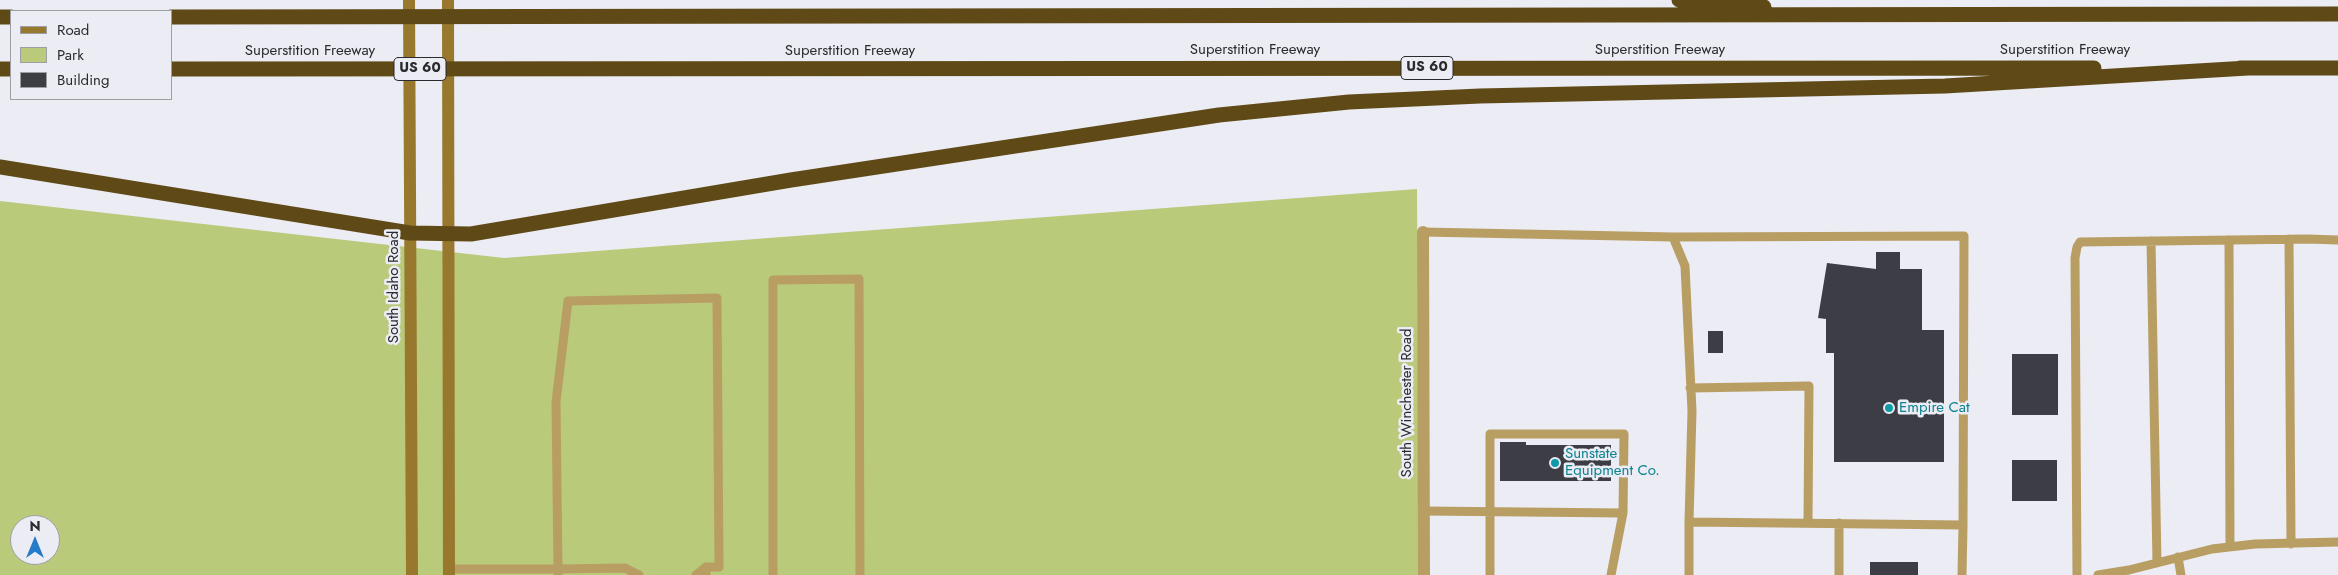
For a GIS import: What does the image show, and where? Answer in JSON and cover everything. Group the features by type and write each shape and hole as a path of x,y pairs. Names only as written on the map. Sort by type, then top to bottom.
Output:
{"highway":[{"path":"1679,0 1860,16"},
{"path":"172,17 2338,14"},
{"path":"0,167 410,233 471,234 791,180 1210,116 1349,102 1480,96 1945,86 2248,68"},
{"name":"Superstition Freeway","path":"172,69 2338,68"}],"main road":[{"name":"South Idaho Road","path":"409,0 412,575"},
{"path":"448,0 449,572"}],"street":[{"name":"South Winchester Road","path":"1423,232 1424,575"}],"lane":[{"path":"1423,232 1673,237 1964,236 1962,575"},
{"path":"1673,237 1685,266 1692,411 1689,575"},
{"path":"2289,239 2291,544"},
{"path":"2229,240 2230,547"},
{"path":"2077,575 2075,258 2080,242 2338,240"},
{"path":"2151,241 2157,563"},
{"path":"773,575 774,280 860,279 860,575"},
{"path":"558,572 556,402 568,301 717,298 719,567 696,575"},
{"path":"1690,388 1809,386 1808,523"},
{"path":"1490,575 1490,434 1624,434 1623,513 1611,575"},
{"path":"1424,511 1623,513"},
{"path":"1689,522 1963,525"},
{"path":"1839,523 1839,575"},
{"path":"2098,575 2212,549 2338,542"},
{"path":"2178,558 2181,575"},
{"path":"449,572 558,572 625,568 639,575"}],"green space":[{"path":"1417,189 1419,575 0,575 0,201 504,258"}],"building":[{"name":"Empire Cat","path":"1876,252 1900,252 1900,269 1922,269 1922,330 1944,330 1944,462 1834,462 1834,353 1826,353 1826,319 1818,318 1827,263 1876,269"},
{"path":"1708,331 1723,331 1723,353 1708,353"},
{"path":"2012,354 2058,354 2058,415 2012,415"},
{"name":"Sunstate Equipment Co.","path":"1500,442 1526,442 1526,445 1611,445 1611,481 1500,481"},
{"path":"2012,460 2057,460 2057,501 2012,501"},
{"path":"1870,562 1918,562 1918,575 1870,575"}],"place":[{"name":"Empire Cat","path":"1889,408"},
{"name":"Sunstate Equipment Co.","path":"1555,463"}]}
